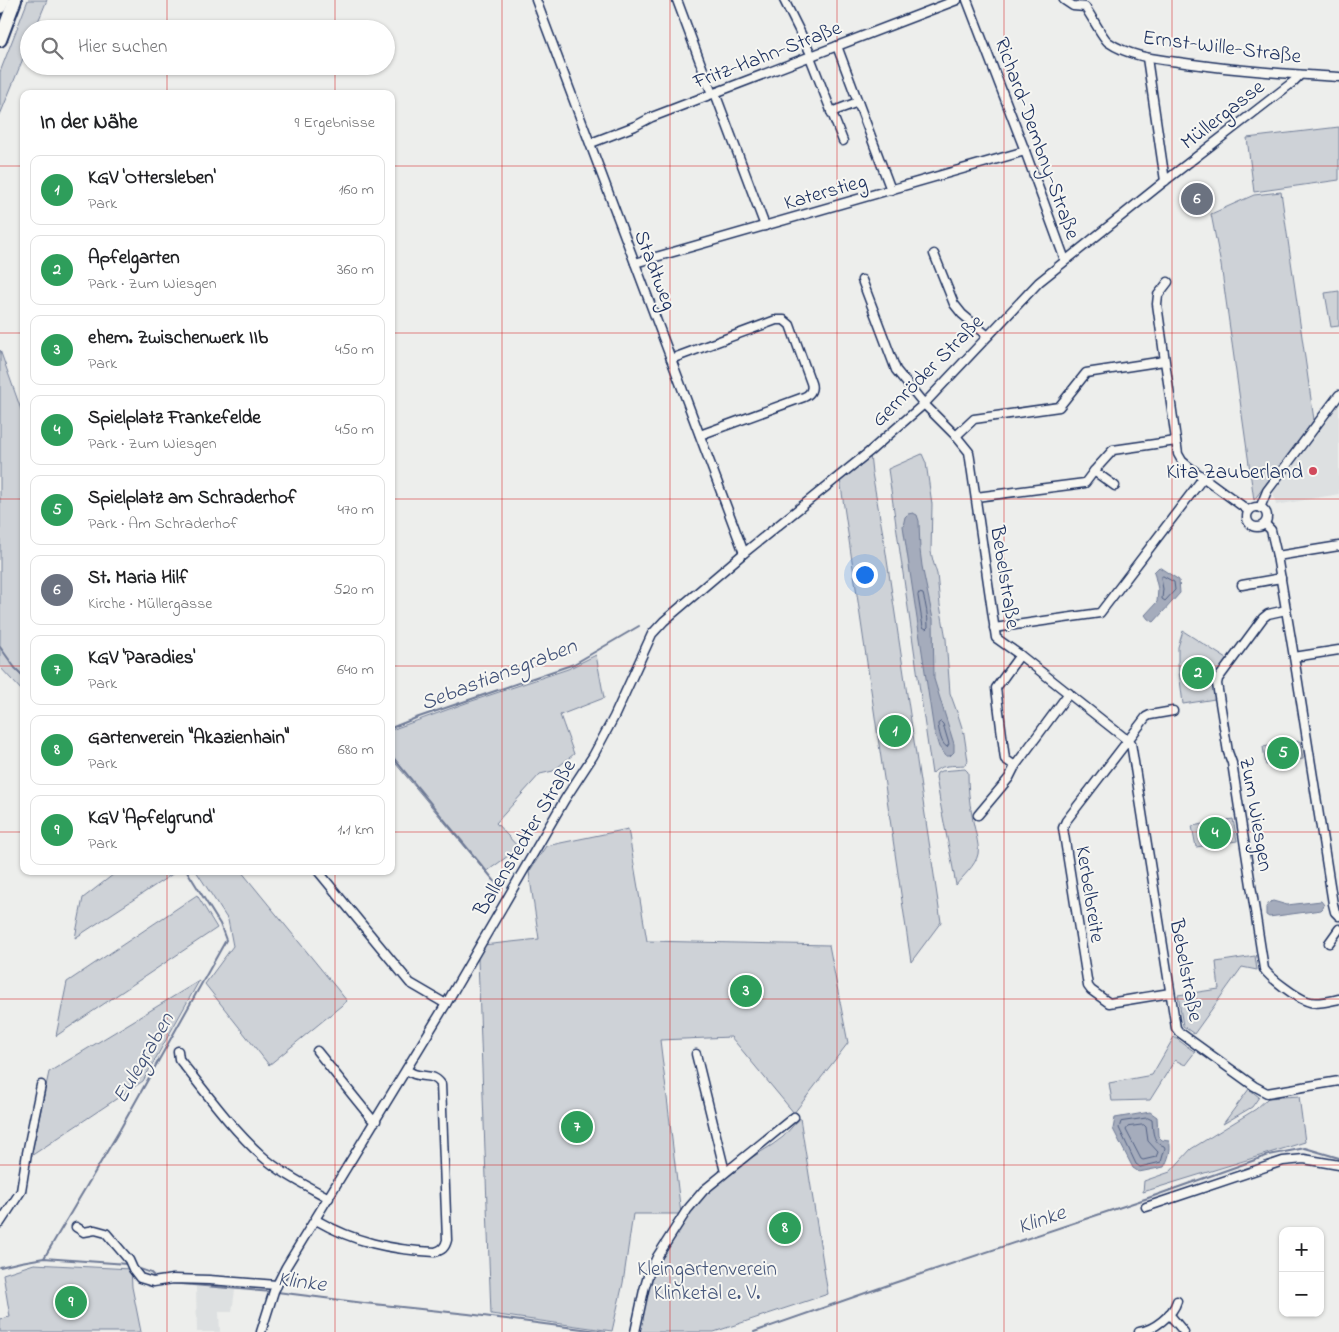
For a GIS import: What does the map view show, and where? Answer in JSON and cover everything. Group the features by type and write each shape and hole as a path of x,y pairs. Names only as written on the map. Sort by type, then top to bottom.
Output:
{"highway":[{"path":"0,40 10,3"}],"street":[{"name":"Stadtweg","path":"536,0 744,553"},
{"path":"677,0 765,226"},
{"path":"784,0 811,56 843,141"},
{"name":"Fritz-Hahn-Straße","path":"591,143 628,130 652,117 957,0"},
{"name":"Richard-Dembny-Straße","path":"967,0 1065,260"},
{"name":"Ernst-Wille-Straße","path":"1064,0 1073,6 1085,3 1107,41 1147,58 1202,66 1339,77"},
{"path":"837,46 891,190"},
{"path":"1147,58 1165,181"},
{"name":"Müllergasse","path":"1165,181 1300,75"},
{"path":"831,112 858,102"},
{"name":"Katerstieg","path":"635,263 1025,151"},
{"name":"Gernröder Straße","path":"711,582 869,452 924,404 1039,282 1165,181"},
{"path":"934,254 954,304 960,312 988,336"},
{"name":"Bebelstraße","path":"862,280 896,370 970,454 996,638 1132,742 1176,1028 1254,1086 1267,1093 1339,1081"},
{"path":"1168,282 1158,295 1157,304 1178,454 1182,461 1203,478 1249,511"},
{"path":"671,359 780,319 788,322 793,333 811,383 812,389 808,394 700,435"},
{"path":"956,436 975,419 1059,407 1086,373 1164,361"},
{"path":"1260,508 1267,491 1339,395"},
{"path":"976,497 1085,483 1113,450 1176,441"},
{"path":"1094,471 1115,486"},
{"path":"994,628 1100,613 1203,478"},
{"path":"1254,508 1260,508 1266,513 1267,520 1265,524 1258,528 1251,525 1248,518 1249,511 1254,508"},
{"path":"1265,524 1271,530 1277,556 1333,904 1335,912 1339,916"},
{"path":"1277,556 1339,546"},
{"path":"1242,585 1280,578"},
{"name":"Ballenstedter Straße","path":"261,1332 275,1289 407,1070 545,833 593,756 614,717 652,634 664,621 711,582"},
{"name":"Zum Wiesgen","path":"1286,610 1268,614 1263,618 1218,679 1217,684 1228,752 1232,763 1264,969 1268,975 1308,1002 1339,999"},
{"path":"1294,657 1339,650"},
{"path":"1015,766 1005,759 996,688 1020,655"},
{"path":"978,815 1009,778 1015,766 1069,693"},
{"path":"1129,740 1146,717 1173,711"},
{"name":"Kerbelbreite","path":"1129,740 1066,821 1063,828 1075,908 1088,986 1091,990 1109,1003 1170,993"},
{"path":"321,875 410,983 446,1004"},
{"path":"1328,944 1339,929"},
{"path":"178,1051 179,1059 229,1121 262,1157 289,1176 329,1198"},
{"path":"317,1051 371,1118 376,1121"},
{"path":"696,1054 725,1172"},
{"path":"316,1220 333,1230 393,1249 435,1252 446,1246 441,1084 433,1077 413,1074 407,1070"},
{"path":"0,1223 21,1192 41,1085"},
{"path":"635,1332 648,1276 688,1210 704,1190 794,1117"},
{"path":"1146,1208 1283,1161 1304,1159 1339,1165"},
{"path":"76,1228 84,1232 95,1230 106,1233 129,1260 140,1278 153,1282 168,1279 209,1280 275,1289"},
{"path":"1145,1332 1174,1309 1176,1301"},
{"path":"1169,1314 1184,1332"}],"shaded area":[{"name":"Kita Zauberland","path":"1339,402 1339,494 1276,505 1273,491"},
{"path":"196,1287 235,1290 232,1312 219,1312 220,1332 197,1332"}],"green space":[{"path":"28,0 47,0 39,20 20,20"},
{"path":"20,21 20,66 0,115 0,72"},
{"path":"1339,127 1339,180 1254,192 1247,138"},
{"path":"1281,192 1314,420 1254,500 1221,265 1211,214 1254,195"},
{"path":"1339,291 1339,326 1331,327 1325,293"},
{"path":"0,350 20,407 20,689 0,667"},
{"path":"870,454 941,922 911,962 840,479"},
{"path":"922,454 926,463 932,504 931,552 937,574 946,639 950,693 964,734 968,761 965,765 943,767 932,774 888,469"},
{"path":"1183,631 1227,659 1212,682 1215,699 1183,704 1178,647"},
{"path":"596,655 604,698 560,715 574,754 553,771 540,774 496,823 519,848 486,872 395,763 395,729 568,669"},
{"path":"1300,741 1303,759 1266,765 1263,747"},
{"path":"965,769 968,772 968,789 978,854 975,862 956,885 936,777 937,773 941,771"},
{"path":"1233,819 1237,841 1196,847 1192,826"},
{"path":"628,829 647,941 829,945 848,1043 794,1113 731,1037 660,1040 681,1214 633,1214 623,1283 612,1331 491,1314 478,959 475,959 483,945 539,939 529,872 546,846"},
{"path":"113,875 171,875 75,938 83,898"},
{"path":"199,875 244,875 347,1001 269,1065 205,984 233,946 228,920"},
{"path":"197,895 217,928 56,1036 67,982"},
{"path":"1255,956 1257,970 1242,967 1194,1034 1183,1026 1178,995 1219,989 1216,962"},
{"path":"199,981 143,1081 31,1156 49,1072"},
{"path":"1174,1037 1195,1052 1185,1065 1175,1060 1150,1100 1112,1101 1109,1083 1152,1075"},
{"path":"1249,1089 1259,1097 1252,1107 1223,1124"},
{"path":"1299,1096 1305,1142 1143,1192 1144,1181 1170,1172 1191,1149 1256,1109 1268,1098"},
{"name":"Kleingartenverein Klinketal e. V.","path":"800,1118 828,1294 714,1332 639,1332 644,1300 650,1279 662,1255 689,1213 708,1191 743,1163 783,1137"},
{"path":"34,1264 131,1269 132,1287 141,1332 0,1332 0,1319 10,1317 3,1274"}],"water":[{"path":"913,513 917,515 919,521 922,566 933,619 934,679 954,744 954,752 950,756 946,756 939,747 934,731 903,526 905,517"},
{"path":"1159,567 1179,580 1180,593 1154,622 1145,615 1157,602 1158,589 1154,572"},
{"path":"1273,901 1287,905 1321,901 1324,905 1321,910 1269,917 1266,915 1266,907"},
{"path":"1150,1112 1157,1117 1158,1136 1162,1140 1169,1141 1170,1151 1164,1167 1139,1172 1133,1168 1113,1129 1115,1118"}],"waterway":[{"name":"Sebastiansgraben","path":"395,726 574,664 639,626"},
{"name":"Eulegraben","path":"0,647 20,673"},
{"path":"395,760 501,889"},
{"name":"Eulegraben","path":"44,1258 118,1133 226,940 220,924 189,875"},
{"name":"Klinke","path":"754,1332 1269,1155 1305,1148 1339,1158"},
{"name":"Klinke","path":"0,1267 44,1258 127,1264"},
{"name":"Klinke","path":"137,1268 151,1273 156,1278"},
{"name":"Klinke","path":"170,1283 272,1292"},
{"name":"Klinke","path":"277,1292 605,1332"}],"place":[{"name":"St. Maria Hilf","path":"1197,199"},
{"name":"Kita Zauberland","path":"1313,471"},
{"name":"Apfelgarten","path":"1198,673"},
{"name":"KGV 'Ottersleben'","path":"895,731"},
{"name":"Spielplatz am Schraderhof","path":"1283,753"},
{"name":"Spielplatz Frankefelde","path":"1215,833"},
{"name":"ehem. Zwischenwerk IIb","path":"746,991"},
{"name":"KGV 'Paradies'","path":"577,1127"},
{"name":"Gartenverein \"Akazienhain\"","path":"785,1228"},
{"name":"KGV 'Apfelgrund'","path":"71,1302"}]}
